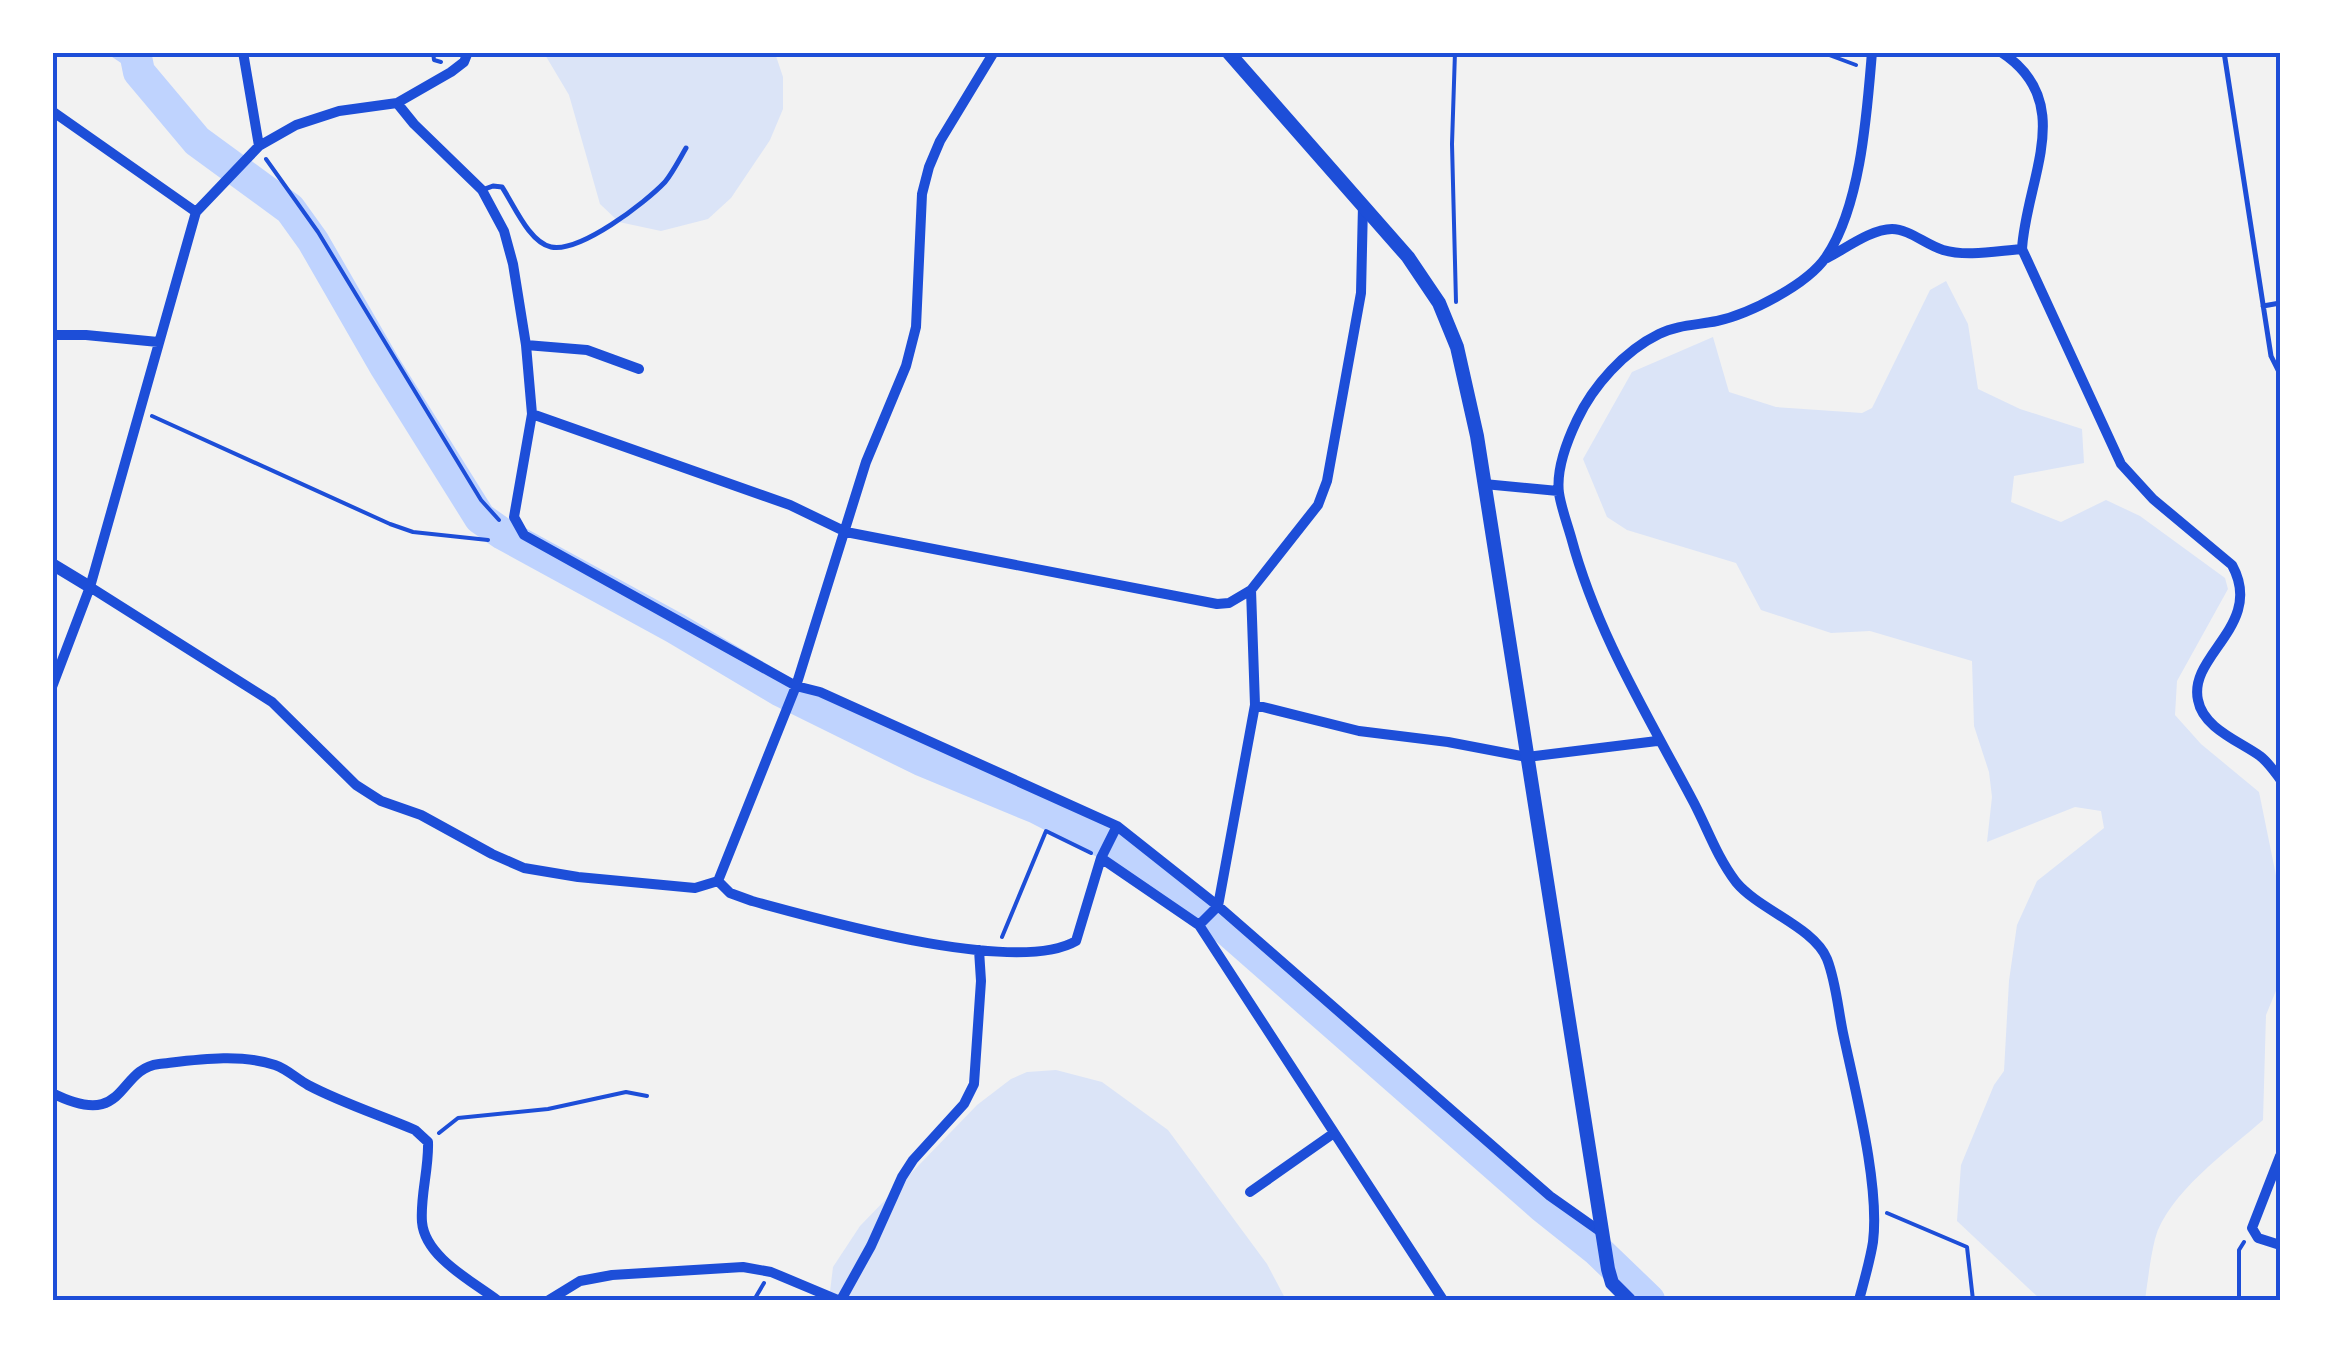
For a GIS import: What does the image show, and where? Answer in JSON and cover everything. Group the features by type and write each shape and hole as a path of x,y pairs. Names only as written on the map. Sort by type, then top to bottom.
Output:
{"main road":[{"path":"1228,52 1408,257 1439,303 1457,347 1484,484 1602,1239 1612,1283 1629,1300"}],"street":[{"path":"243,52 256,149"},
{"path":"52,687 90,587 196,212 256,149 296,125 338,111 397,103 451,72 464,62 468,52"},
{"path":"718,881 796,686 866,462 906,366 916,328 922,194 929,167 940,141 994,52"},
{"path":"1826,258 1847,210 1861,160 1872,52"},
{"path":"2001,52 2016,62 2035,85 2044,121 2045,134 2024,224 2022,250 2121,464 2153,498 2232,566 2238,577 2242,595 2234,623 2199,680 2198,701 2210,722 2263,758 2280,779"},
{"path":"397,103 482,190 504,231 526,345 532,414 514,517 524,536 796,686 820,692 1114,832 1216,908 1602,1239"},
{"path":"52,111 196,212"},
{"path":"532,414 790,505 846,532 1217,604 1229,603 1251,590 1318,505 1327,481 1361,293 1363,205"},
{"path":"1860,1300 1873,1240 1874,1208 1855,1090 1826,956 1801,931 1747,896 1720,861 1585,590 1558,491 1564,454 1587,399 1625,358 1657,335 1685,325 1720,320 1761,304 1792,288 1826,258 1878,231 1902,230 1942,250 1959,253 2022,250"},
{"path":"52,336 158,342"},
{"path":"526,345 587,350 639,369"},
{"path":"1484,484 1558,491"},
{"path":"52,564 272,702 356,785 492,854 524,868 578,877 695,888 718,881"},
{"path":"1201,922 1216,908 1255,705 1251,590"},
{"path":"1255,705 1359,731 1448,742 1527,758 1657,741"},
{"path":"718,881 730,893 803,915 979,950 1059,950 1076,940 1103,854 1114,832"},
{"path":"1103,854 1201,922 1443,1300"},
{"path":"549,1300 580,1280 743,1267 771,1272 840,1300 871,1246 902,1177 964,1104 974,1084 982,981 979,950"},
{"path":"52,1093 70,1102 98,1105 116,1100 152,1064 239,1060 276,1065 308,1085 415,1130 428,1142 422,1221 427,1242 497,1300"},
{"path":"1250,1192 1334,1133"},
{"path":"2280,1156 2252,1228 2258,1238 2280,1245"}],"lane":[{"path":"2224,52 2271,356 2280,374"},
{"path":"482,190 502,187 535,238 551,247 572,245 647,199 668,178 686,148"},
{"path":"2263,306 2280,302"}],"path":[{"path":"1456,52 1452,144 1456,310"},
{"path":"1821,52 1846,64 1871,67"},
{"path":"256,149 318,232 481,500 491,514 524,536"},
{"path":"137,414 156,416 390,524 413,532 488,540"},
{"path":"996,951 1046,831 1103,854"},
{"path":"428,1142 458,1118 548,1109 626,1092 647,1096"},
{"path":"1874,1208 1967,1247 1973,1300"},
{"path":"2239,1300 2239,1250 2252,1228"}],"shaded area":[{"path":"544,53 775,53 783,77 783,109 770,140 731,198 708,219 661,231 619,222 600,204 569,95"},
{"path":"1946,281 1968,324 1978,389 2020,409 2082,429 2084,463 2014,476 2011,502 2061,522 2106,500 2140,516 2225,578 2228,589 2177,681 2175,715 2201,744 2259,792 2280,895 2280,981 2266,1015 2263,1120 2185,1189 2172,1206 2155,1239 2145,1300 2041,1300 1957,1221 1961,1165 1994,1085 2004,1071 2009,981 2017,925 2037,881 2104,828 2101,811 2075,807 1987,842 1992,797 1989,772 1974,726 1972,661 1870,631 1831,633 1761,610 1736,563 1627,530 1607,517 1583,459 1632,372 1713,337 1729,392 1776,407 1862,413 1872,408 1930,290"},
{"path":"1056,1070 1102,1082 1168,1130 1267,1264 1286,1300 829,1300 833,1267 860,1226 977,1105 1011,1079 1027,1072"}],"waterway":[{"path":"109,52 139,72"},
{"path":"135,52 139,72 197,141 290,209 480,518 781,691 921,760 1037,808 1130,856 1225,928 1597,1250 1649,1300"}]}
